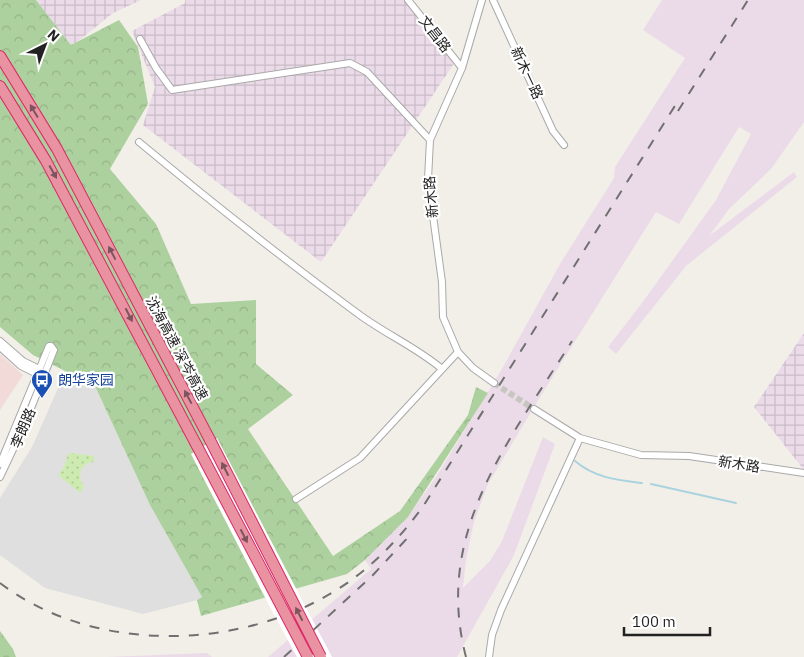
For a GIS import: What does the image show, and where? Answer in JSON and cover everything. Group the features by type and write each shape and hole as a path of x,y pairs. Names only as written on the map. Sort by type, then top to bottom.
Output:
{"highway":[{"name":"沈海高速 深岑高速","path":"0,56 57,149 210,440 321,657"},
{"name":"沈海高速 深岑高速","path":"0,86 70,204 308,657"}],"street":[{"name":"文昌路","path":"408,0 462,68"},
{"name":"新木路","path":"482,0 462,68 430,140 428,179 442,282 443,317 458,352 473,368 494,383"},
{"name":"新木一路","path":"493,0 553,131 564,145"},
{"path":"140,39 156,68 172,90 350,63 367,72 430,140"},
{"path":"140,142 230,218 315,283 379,330 422,352 442,369"},
{"path":"0,341 38,372"},
{"path":"0,347 21,366 38,372"},
{"name":"李朗路","path":"0,464 38,372 51,348 24,426 0,476"},
{"path":"296,499 360,458 458,352"},
{"name":"新木路","path":"534,409 580,438 641,455 689,456 804,473"},
{"path":"489,657 492,635 501,610 580,438"}],"shaded area":[{"path":"36,0 141,0 113,13 72,46"},
{"path":"185,0 404,0 455,62 321,262 143,125 155,87 132,31 185,3"},
{"path":"662,0 804,0 804,122 771,169 729,209 709,236 794,172 797,177 686,266 616,354 608,347 716,200 751,134 739,127 679,224 656,212 488,484 474,522 466,559 463,588 490,561 502,541 543,437 555,444 514,555 457,657 268,657 371,569 365,560 408,517 436,477 499,374 560,264 614,178 615,167 685,58 643,30"},
{"path":"804,333 804,470 754,407"},
{"path":"0,354 23,375 0,410"},
{"name":"朗华家园","path":"66,370 95,386 150,505 202,597 197,600 143,614 45,588 0,555 0,498 32,447"},
{"path":"207,653 212,657 107,657"}],"green space":[{"path":"0,0 36,0 71,45 119,20 138,47 148,104 110,169 156,224 191,304 256,300 256,364 293,395 248,429 333,556 400,511 468,415 476,387 488,393 408,517 365,560 347,574 201,616 197,600 202,597 150,505 95,386 33,355 0,327"},
{"path":"68,454 94,456 94,462 88,463 81,469 80,479 84,487 80,493 58,475 64,467"},
{"path":"0,631 13,649 16,657 0,657"}],"pier":[{"path":"217,438 332,657 297,657 271,609 191,454"}],"waterway":[{"path":"575,461 598,475 642,483"},
{"path":"651,484 736,503"}],"tunnel":[{"path":"494,383 534,409"}],"railway":[{"path":"678,111 748,0"},
{"path":"0,583 39,607 82,624 128,633 175,636 222,632 268,621 311,604 350,581 390,546 424,505 678,101"},
{"path":"466,657 459,612 460,569 469,528 483,489 503,452 572,341"},
{"path":"284,657 372,576 413,532"}],"place":[{"name":"朗华家园","path":"42,399"}]}
